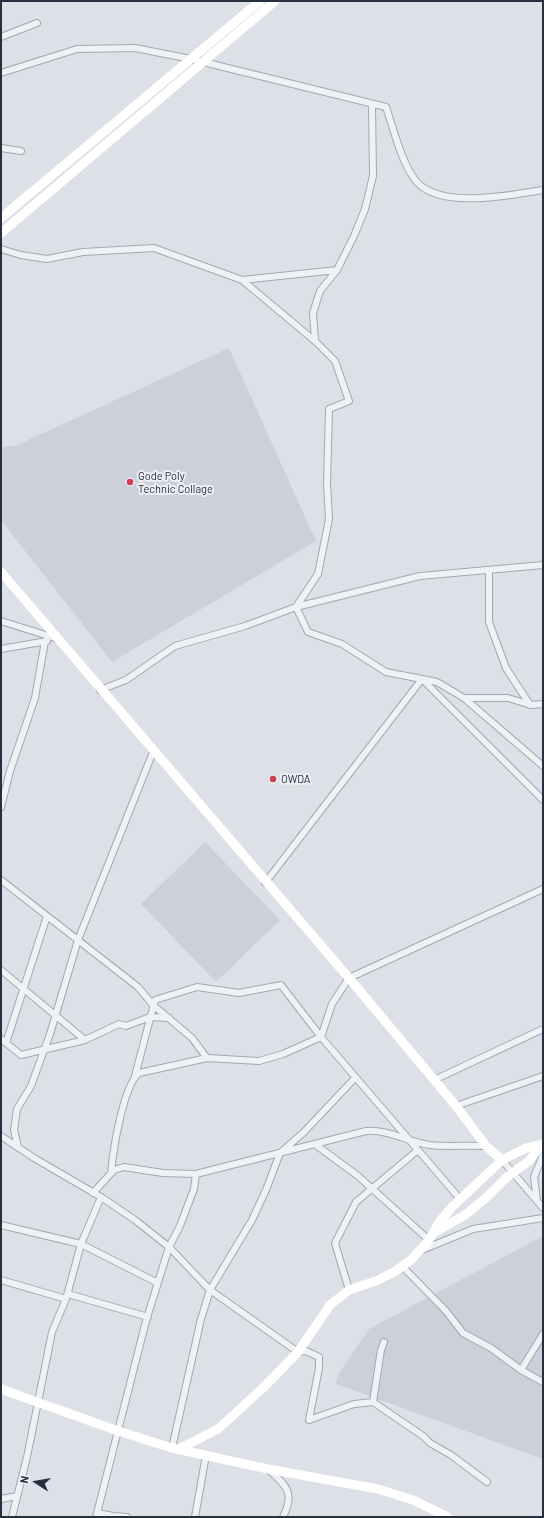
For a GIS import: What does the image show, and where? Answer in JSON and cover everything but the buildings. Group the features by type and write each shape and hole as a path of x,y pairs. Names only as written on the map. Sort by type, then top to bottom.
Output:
{"street":[{"path":"1,218 260,1"},
{"path":"1,233 275,1"},
{"path":"1,37 37,23"},
{"path":"1,73 77,48 135,48 192,59 386,107 410,171 417,182 432,192 464,199 508,196 543,190"},
{"path":"315,341 313,312 320,291 337,270 365,209 373,176 372,104"},
{"path":"91,144 97,151"},
{"path":"1,148 21,151"},
{"path":"1,249 21,256 47,259 83,252 154,248 242,280 315,341 335,361 349,401 329,409 327,483 329,518 318,574 296,607"},
{"path":"242,280 337,270"},
{"path":"100,690 126,680 175,646 245,626 296,607 420,576 543,566"},
{"path":"489,571 489,622 506,668 531,705"},
{"path":"1,572 153,752 349,978 456,1106 486,1146 502,1160 543,1208"},
{"path":"296,607 308,632 342,644 386,672 437,682 464,698 543,766"},
{"path":"1,621 58,639"},
{"path":"1,649 58,639"},
{"path":"1,807 11,767 35,698 44,641"},
{"path":"422,679 543,800"},
{"path":"266,883 422,679"},
{"path":"464,698 508,698 531,705 543,704"},
{"path":"18,1147 14,1130 18,1109 31,1086 45,1049 78,940 153,752"},
{"path":"1,880 138,987 153,1005 192,1038 207,1058"},
{"path":"135,1076 139,1073 152,1069 207,1058 259,1061 283,1054 321,1037 332,1004 349,978 543,889"},
{"path":"47,916 24,991 4,1041 21,1055 85,1040 119,1024 126,1026 150,1017 169,1018"},
{"path":"1,970 24,991 85,1040"},
{"path":"111,1173 114,1145 125,1103 135,1076 154,1000 197,987 238,993 281,985 355,1078 460,1199"},
{"path":"434,1080 543,1029"},
{"path":"456,1106 543,1076"},
{"path":"176,1449 201,1319 210,1290 252,1220 266,1190 280,1153 303,1132 355,1078"},
{"path":"94,1193 111,1173 124,1167 163,1173 196,1174 376,1130 409,1141 431,1145 486,1146"},
{"path":"1,1136 102,1197 135,1220 169,1248 210,1290 298,1352 306,1351 319,1357 320,1368 309,1420 354,1404 373,1402 423,1436 430,1443 451,1455 487,1482"},
{"path":"176,1449 224,1424 298,1352 330,1305 349,1290 376,1281 402,1266 421,1250 432,1236 440,1221 460,1199 502,1160 526,1148 543,1144"},
{"path":"432,1236 466,1215 513,1173 529,1161 543,1144"},
{"path":"316,1145 432,1236"},
{"path":"349,1290 334,1243 356,1202 418,1150"},
{"path":"537,1202 534,1190 534,1177 543,1155"},
{"path":"127,1517 97,1515 148,1317 169,1248 183,1219 194,1189 196,1174"},
{"path":"12,1517 18,1496 52,1332 67,1297 81,1244 102,1197"},
{"path":"421,1250 473,1230 543,1218"},
{"path":"1,1225 81,1244 158,1283"},
{"path":"402,1266 446,1311 463,1334 491,1348 522,1370 543,1382"},
{"path":"1,1280 148,1317"},
{"path":"522,1370 543,1334"},
{"path":"373,1402 380,1350 384,1342"},
{"path":"1,1389 118,1431 176,1449 268,1469 378,1489 413,1500 448,1517"},
{"path":"195,1517 206,1456"},
{"path":"268,1469 286,1487 289,1494 289,1505 283,1517"},
{"path":"1,1499 18,1496"}],"shaded area":[{"path":"229,348 316,541 112,662 1,520 1,447 15,446"},
{"path":"205,842 280,920 216,982 141,904"},
{"path":"543,1236 543,1459 336,1384 338,1375 369,1329"}],"place":[{"name":"Gode Poly Technic Collage","path":"130,482"},
{"name":"OWDA","path":"273,779"}]}
